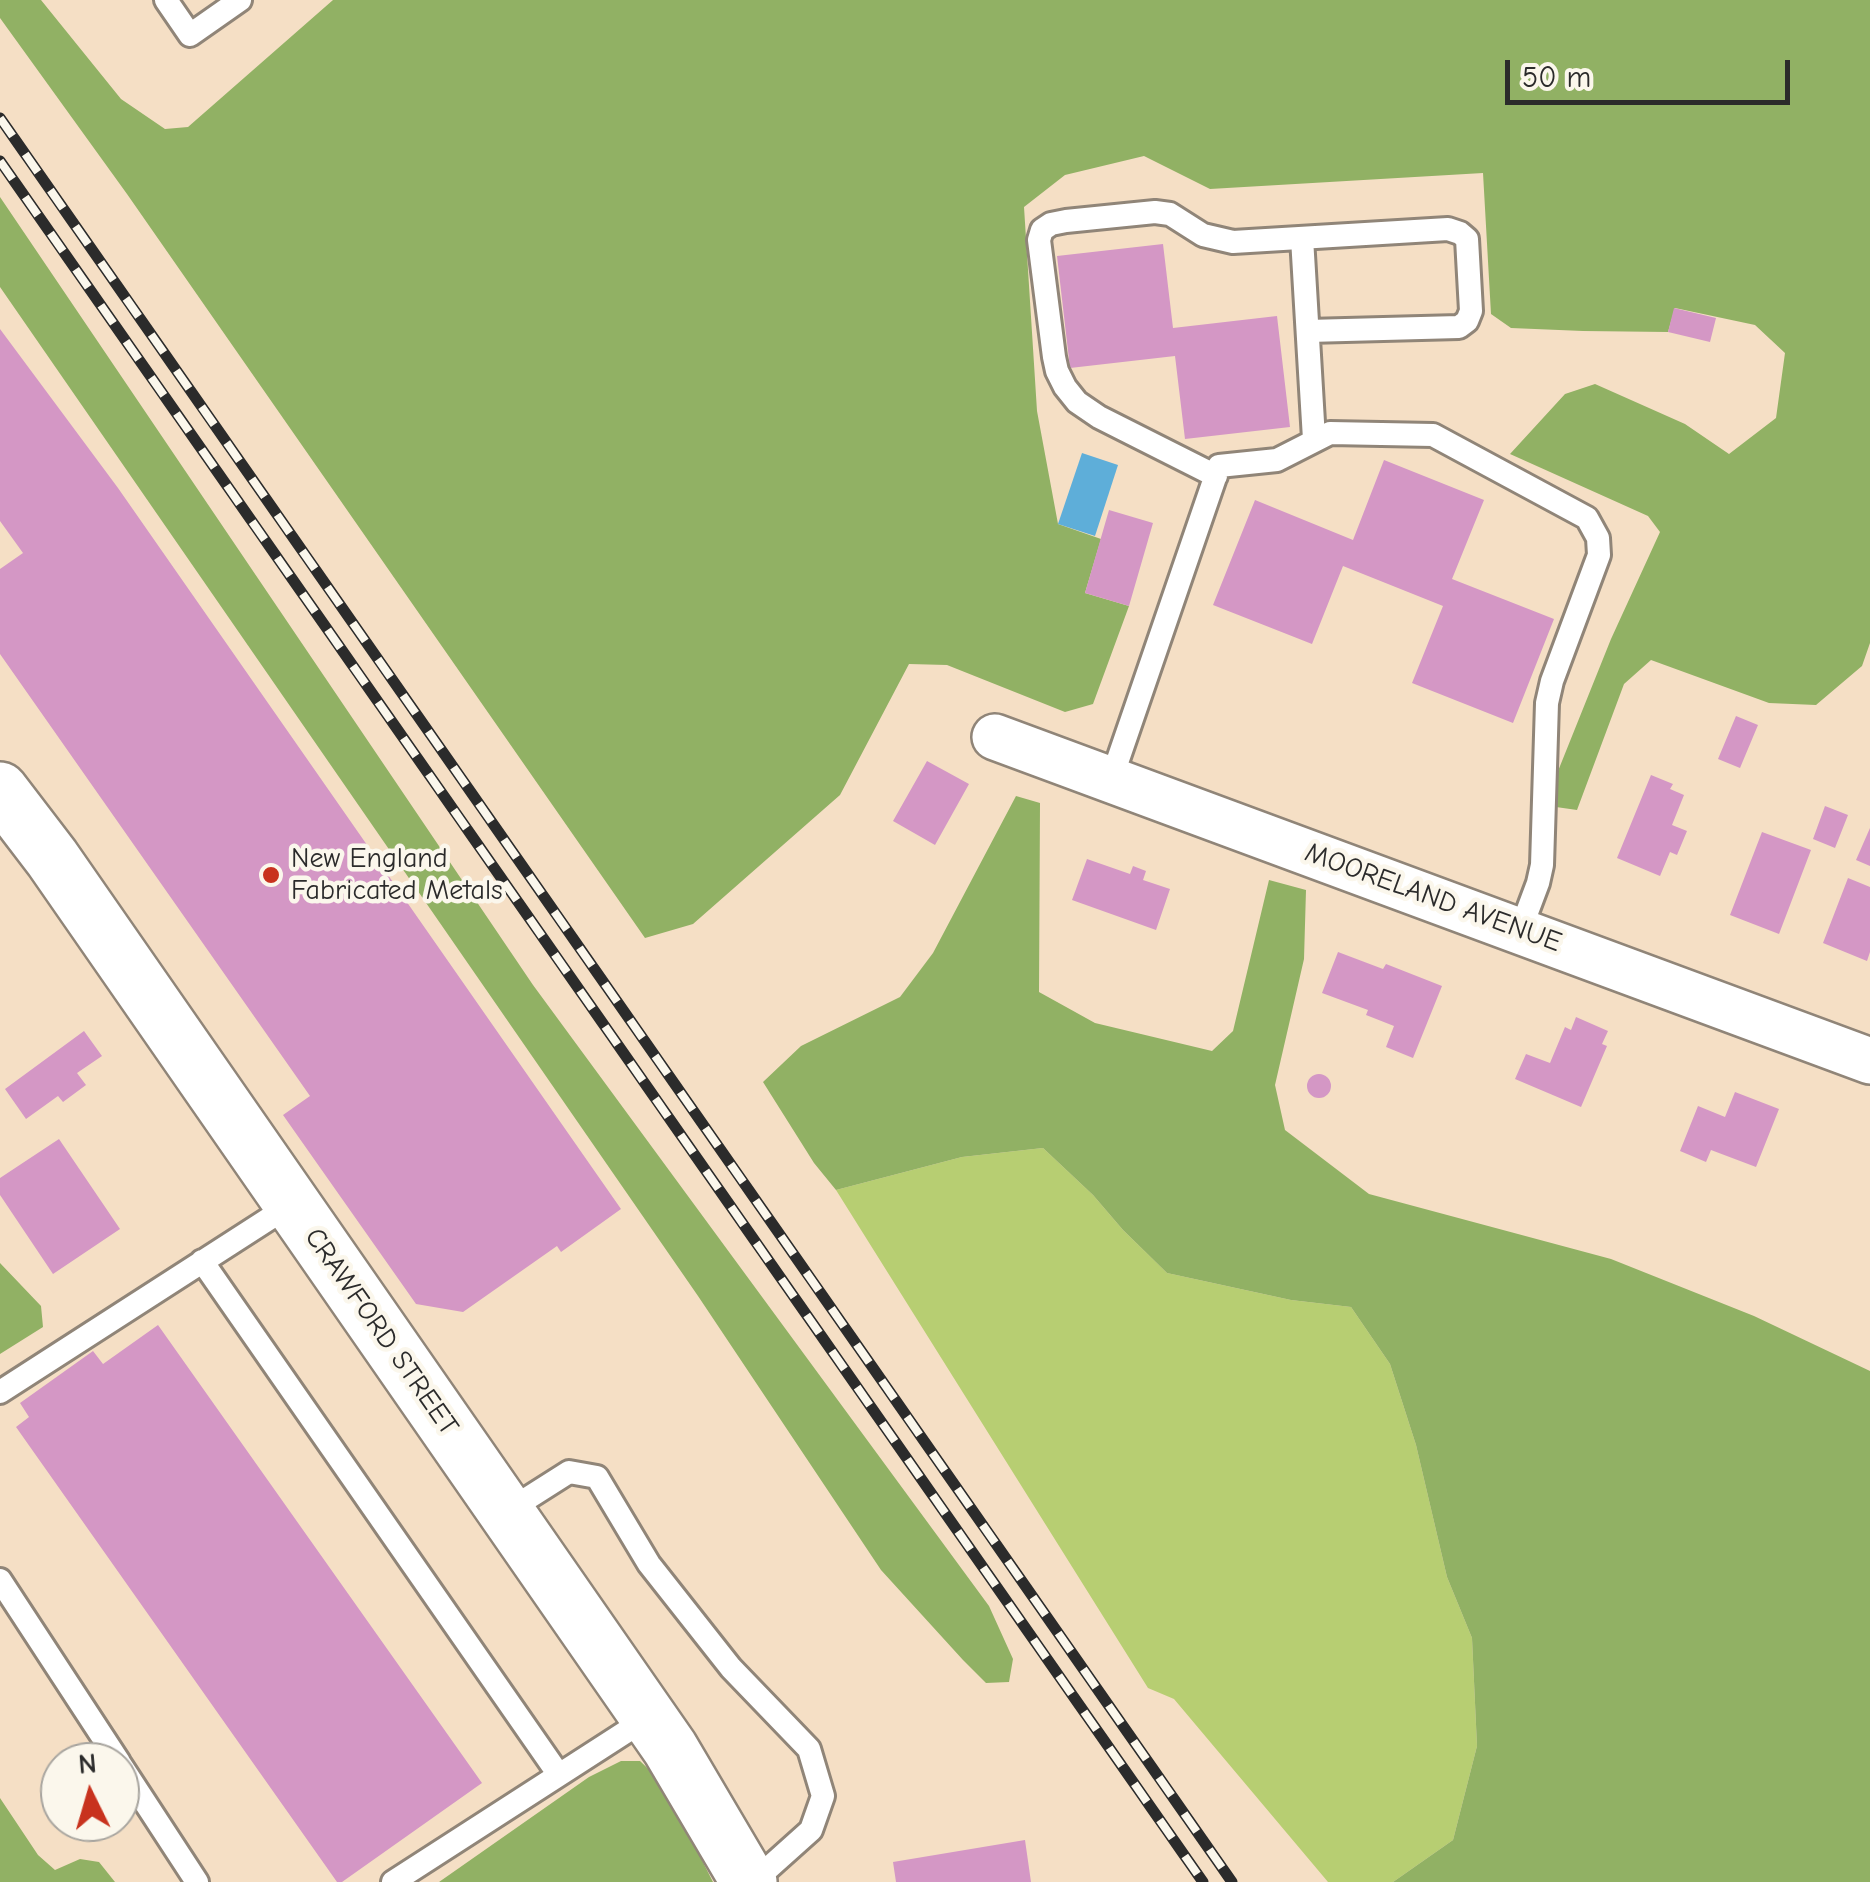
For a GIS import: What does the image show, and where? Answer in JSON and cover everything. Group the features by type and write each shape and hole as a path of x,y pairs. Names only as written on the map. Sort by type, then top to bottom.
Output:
{"main road":[{"name":"CRAWFORD STREET","path":"0,790 52,858 649,1717 751,1882"}],"street":[{"name":"MOORELAND AVENUE","path":"995,737 1870,1061"}],"lane":[{"path":"166,0 190,35 240,0"},
{"path":"1216,476 1099,417 1077,402 1065,387 1054,357 1039,240 1042,230 1066,221 1155,212 1170,214 1204,235 1233,242 1448,229 1467,239 1471,311 1459,327 1308,331"},
{"path":"1302,238 1314,439"},
{"path":"1111,780 1219,466 1277,460 1330,432 1433,435 1587,518 1598,538 1599,555 1547,703 1542,865 1520,931"},
{"path":"0,1392 292,1204"},
{"path":"202,1261 559,1775"},
{"path":"506,1512 569,1472 597,1477 648,1564 731,1668 809,1749 823,1796 811,1830 751,1882"},
{"path":"0,1580 105,1742"},
{"path":"393,1882 649,1717"},
{"path":"140,1795 197,1882"}],"green space":[{"path":"0,0 41,0 121,99 165,129 188,127 333,0 1870,0 1870,643 1862,666 1816,705 1769,703 1651,660 1624,684 1577,810 1556,807 1554,781 1611,639 1660,532 1648,516 1510,454 1565,394 1595,384 1685,424 1729,454 1776,418 1785,353 1755,325 1675,308 1668,332 1511,328 1491,314 1483,173 1210,189 1144,156 1065,175 1024,207 1037,411 1058,524 1101,539 1085,593 1129,606 1093,704 1065,712 947,665 909,664 840,795 693,924 645,938 0,18"},
{"path":"0,197 533,985 989,1606 1013,1659 1009,1682 986,1683 881,1570 698,1296 0,287"},
{"path":"1016,796 1040,803 1039,992 1095,1023 1212,1051 1233,1031 1269,880 1306,890 1304,959 1275,1085 1285,1130 1369,1194 1611,1259 1754,1316 1870,1371 1870,1882 1393,1882 1453,1840 1477,1746 1472,1638 1447,1577 1416,1445 1390,1364 1351,1307 1291,1300 1167,1273 1043,1148 962,1157 836,1190 814,1163 763,1082 801,1046 900,997 933,953"},
{"path":"1043,1148 1167,1273 1291,1300 1351,1307 1390,1364 1416,1445 1447,1577 1472,1638 1477,1746 1453,1840 1393,1882 1328,1882 1174,1699 1148,1688 836,1190 962,1157"},
{"path":"0,1263 41,1306 43,1327 0,1354"},
{"path":"621,1761 640,1761 663,1783 713,1882 439,1882 589,1777"},
{"path":"0,1798 38,1855 55,1870 80,1859 99,1862 115,1882 0,1882"}],"water":[{"path":"1082,453 1118,465 1095,536 1058,524"}],"building":[{"path":"1163,244 1173,328 1277,316 1290,427 1185,439 1175,356 1070,368 1057,256"},
{"path":"1674,308 1716,318 1710,342 1668,332"},
{"name":"New England Fabricated Metals","path":"0,329 118,488 621,1209 561,1252 557,1246 463,1312 416,1304 283,1115 310,1096 0,654 0,569 23,553 0,521"},
{"path":"1384,460 1484,500 1452,579 1554,619 1513,723 1412,683 1443,606 1343,566 1312,644 1213,605 1255,500 1353,540"},
{"path":"1109,510 1153,523 1129,606 1085,593"},
{"path":"1736,716 1758,725 1740,768 1718,759"},
{"path":"927,761 969,784 935,845 893,821"},
{"path":"1651,775 1673,784 1670,789 1684,795 1672,825 1687,831 1677,855 1670,852 1660,876 1617,858"},
{"path":"1825,806 1848,815 1835,848 1813,839"},
{"path":"1870,828 1870,866 1856,860"},
{"path":"1762,832 1811,850 1779,934 1730,915"},
{"path":"1087,859 1130,874 1133,866 1146,871 1143,880 1170,889 1156,930 1072,900"},
{"path":"1848,878 1870,887 1867,961 1823,943"},
{"path":"1338,952 1383,969 1386,964 1442,986 1413,1058 1386,1047 1394,1026 1366,1015 1368,1010 1322,993"},
{"path":"1576,1017 1608,1031 1602,1044 1607,1046 1581,1107 1515,1079 1526,1054 1550,1063 1565,1027 1571,1030"},
{"path":"84,1031 102,1056 77,1073 86,1085 63,1102 58,1096 26,1119 5,1089"},
{"path":"1319,1074 1328,1077 1328,1095 1319,1098 1310,1095 1307,1086 1310,1077"},
{"path":"1735,1092 1779,1109 1756,1167 1711,1150 1706,1162 1680,1151 1698,1106 1725,1117"},
{"path":"59,1139 120,1229 53,1274 0,1195 0,1178"},
{"path":"158,1325 482,1783 342,1882 337,1882 16,1427 29,1417 20,1403 93,1351 103,1364"},
{"path":"1025,1840 1031,1882 896,1882 893,1862"}],"railway":[{"path":"0,118 1232,1882"},
{"path":"0,161 1203,1882"}],"place":[{"name":"New England Fabricated Metals","path":"271,875"}]}
